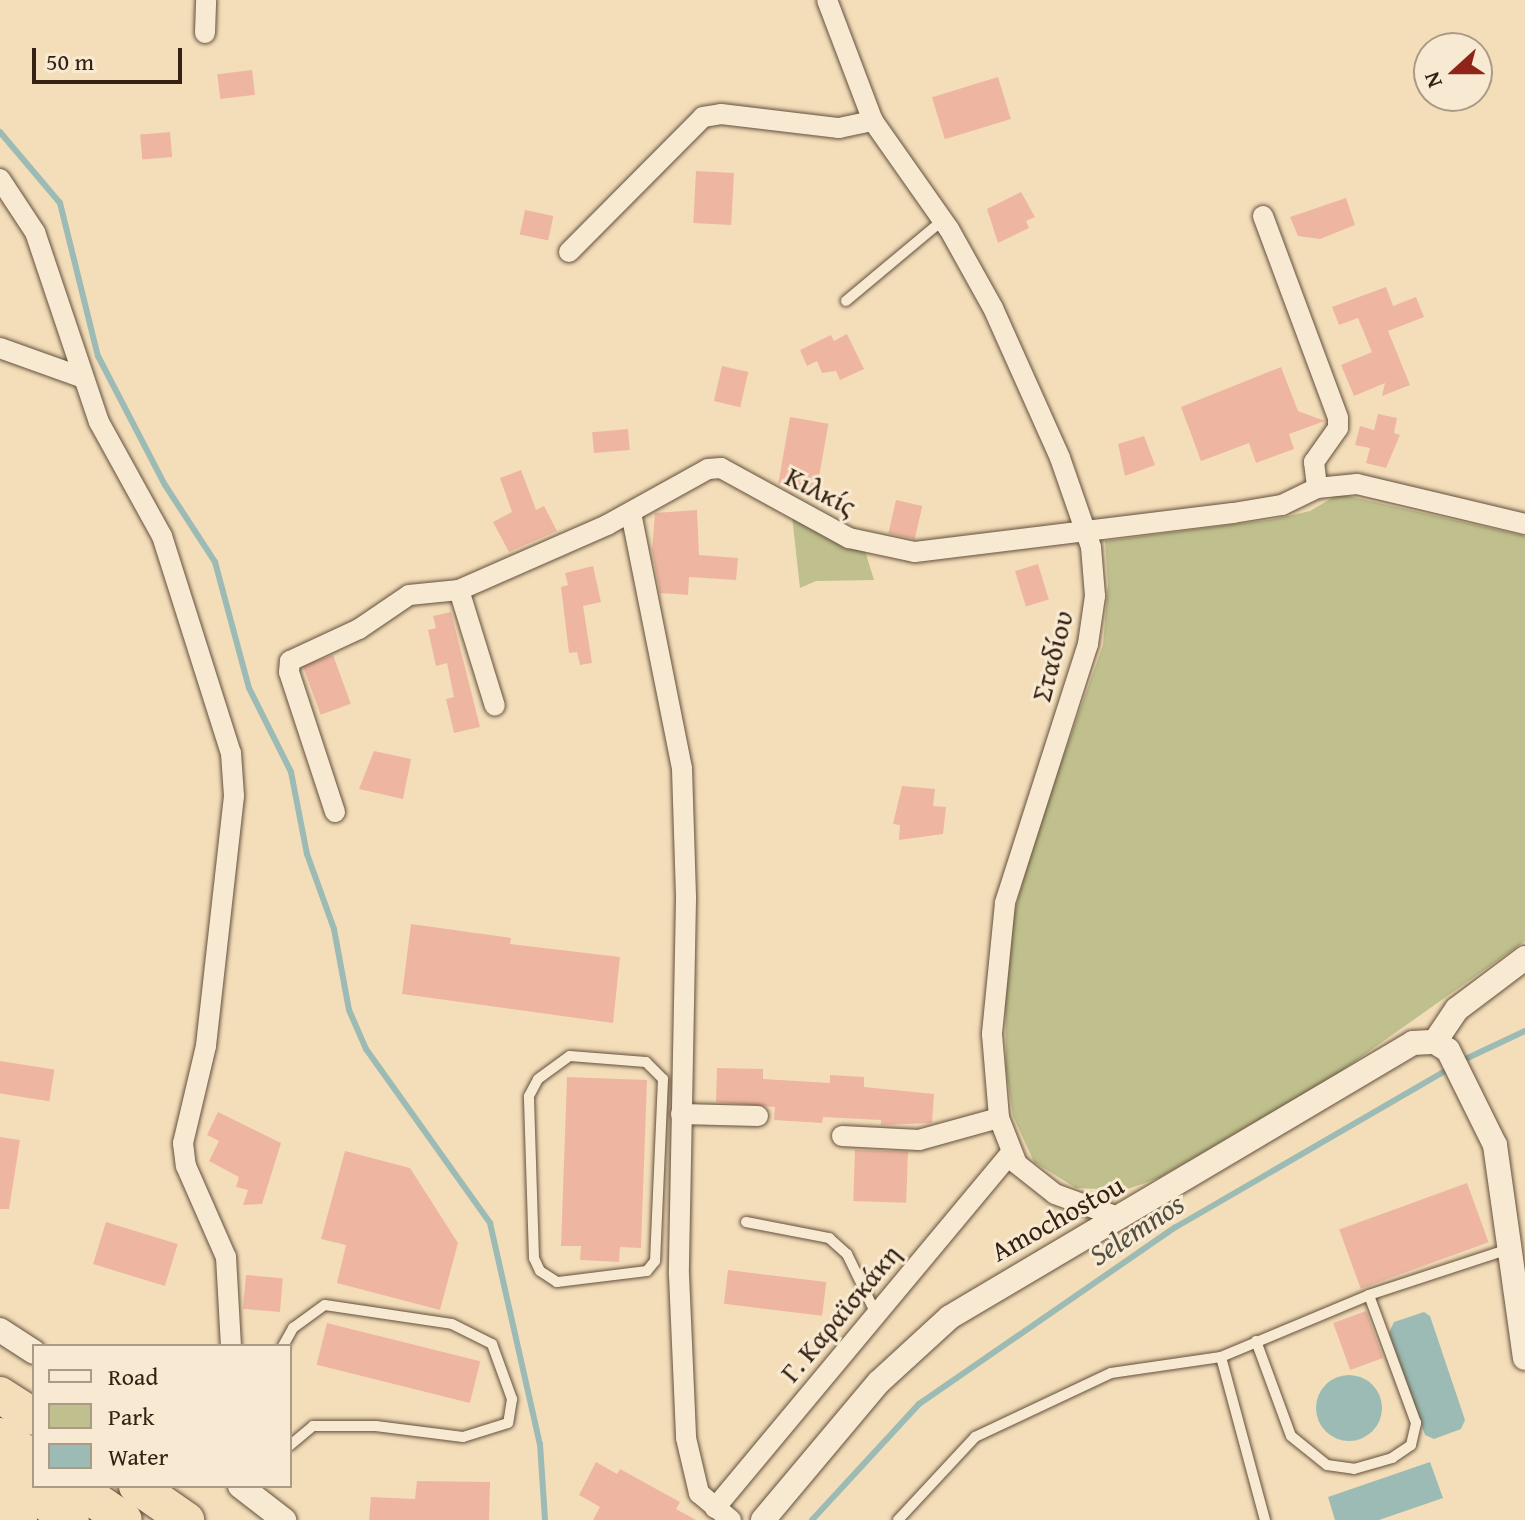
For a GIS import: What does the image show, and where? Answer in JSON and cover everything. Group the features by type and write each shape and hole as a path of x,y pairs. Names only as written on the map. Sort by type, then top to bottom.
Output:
{"highway":[{"path":"0,1395 32,1416"},
{"path":"0,1436 32,1458"},
{"path":"0,1471 71,1520"},
{"path":"77,1488 124,1520"},
{"path":"140,1488 186,1520"},
{"path":"0,1507 19,1520"}],"street":[{"path":"205,33 206,0"},
{"name":"Σταδίου","path":"827,0 873,121 943,220 993,308 1086,528 1095,573 1088,644 1021,844 999,934 992,1034 999,1118 1010,1154 1045,1189 1118,1217"},
{"path":"569,252 703,117 721,114 839,128 873,121"},
{"path":"0,179 35,232 81,377 106,436 162,536 234,768 206,1046 183,1143 186,1166 226,1257 231,1344"},
{"path":"1263,216 1338,418 1338,428 1314,462 1317,488"},
{"path":"0,348 81,377"},
{"name":"Κιλκίς","path":"335,812 289,672 290,661 359,629 409,595 459,590 631,513 716,467 834,531 902,550 937,550 1086,528 1233,513 1282,505 1317,488 1357,484 1525,524"},
{"path":"631,513 682,769 686,899 679,1275 686,1438 696,1486 723,1514"},
{"path":"459,590 495,706"},
{"path":"1525,958 1457,1009 1442,1046 1479,1106 1495,1145 1525,1358"},
{"name":"Amochostou","path":"763,1520 856,1407 924,1338 975,1299 1413,1043 1442,1046"},
{"path":"681,1114 758,1116"},
{"path":"842,1136 919,1140 999,1118"},
{"name":"Γ. Καραϊσκάκη","path":"723,1514 875,1312 1010,1154"},
{"path":"0,1330 32,1351"},
{"path":"247,1488 284,1520"}],"lane":[{"path":"846,301 943,220"},
{"path":"570,1056 614,1056 646,1062 660,1072 666,1088 661,1180 655,1261 647,1271 572,1282 557,1282 540,1271 534,1258 529,1193 529,1096 538,1079 570,1056"},
{"path":"661,1180 682,1166"},
{"path":"746,1222 829,1238 847,1254 875,1312"},
{"path":"898,1520 975,1437 1111,1373 1221,1357 1369,1295 1511,1248"},
{"path":"1256,1341 1291,1436 1327,1465 1354,1469 1392,1458 1411,1445 1416,1423 1369,1295"},
{"path":"284,1344 293,1328 325,1305 452,1324 492,1344 512,1399 508,1423 463,1437 376,1426 313,1426 292,1443"},
{"path":"1221,1357 1265,1520"}],"green space":[{"path":"1339,494 1525,536 1525,941 1337,1074 1159,1178 1125,1190 1076,1188 1034,1162 1013,1116 1006,1069 1005,983 1009,933 1034,839 1103,645 1108,584 1105,541 1275,519 1310,511"},
{"path":"792,516 865,551 874,580 816,581 800,588"}],"water":[{"path":"1424,1312 1430,1316 1465,1420 1461,1429 1434,1439 1425,1435 1389,1333 1394,1322"},
{"path":"1349,1375 1362,1378 1372,1385 1379,1395 1382,1408 1379,1421 1372,1431 1362,1438 1349,1441 1336,1438 1326,1431 1319,1421 1316,1408 1319,1395 1326,1385 1336,1378"},
{"path":"1430,1462 1443,1498 1379,1520 1335,1520 1328,1497"}],"building":[{"path":"252,70 255,95 220,99 217,74"},
{"path":"998,77 1011,119 945,139 932,97"},
{"path":"170,132 172,157 142,160 140,135"},
{"path":"696,171 734,173 731,225 693,223"},
{"path":"1021,192 1035,217 1026,221 1029,228 998,243 987,209"},
{"path":"1346,198 1355,225 1320,239 1298,236 1290,217"},
{"path":"525,210 553,216 548,240 520,234"},
{"path":"1386,287 1393,306 1416,297 1424,317 1388,331 1410,385 1382,396 1385,383 1354,396 1341,365 1372,352 1358,318 1339,325 1332,307"},
{"path":"847,334 864,369 840,380 836,371 822,373 817,361 807,366 800,350 831,335 834,341"},
{"path":"722,366 748,372 740,407 714,401"},
{"path":"1281,367 1298,411 1325,421 1289,434 1294,449 1256,463 1249,443 1201,461 1181,407"},
{"path":"1378,414 1397,418 1394,433 1400,435 1386,468 1366,463 1370,448 1355,445 1360,426 1374,430"},
{"path":"790,417 828,424 817,491 778,484"},
{"path":"628,429 630,450 594,453 592,432"},
{"path":"1144,436 1155,465 1125,476 1118,444"},
{"path":"521,470 536,510 544,506 557,531 509,552 493,522 512,512 500,478"},
{"path":"896,500 922,506 915,539 888,533"},
{"path":"697,510 699,555 738,558 736,580 689,577 688,595 660,593 652,550 655,513"},
{"path":"1038,564 1049,599 1026,606 1015,571"},
{"path":"593,566 601,602 583,606 592,663 580,665 577,652 569,653 561,587 568,585 565,573"},
{"path":"451,612 480,727 454,733 446,699 454,697 447,663 436,666 428,630 436,628 433,616"},
{"path":"333,655 351,704 321,715 303,666"},
{"path":"374,751 411,759 403,799 359,789"},
{"path":"902,786 935,789 933,806 946,807 943,834 899,840 900,825 893,824"},
{"path":"411,924 511,938 510,944 620,957 613,1023 402,994"},
{"path":"0,1061 54,1070 49,1101 0,1093"},
{"path":"717,1068 763,1069 763,1079 830,1083 830,1075 864,1077 864,1087 934,1094 932,1123 881,1125 881,1120 823,1117 822,1123 774,1120 775,1107 716,1102"},
{"path":"567,1077 647,1080 641,1248 620,1247 619,1262 580,1260 581,1246 561,1246"},
{"path":"218,1112 281,1143 262,1204 243,1205 248,1190 236,1187 239,1177 209,1161 219,1141 207,1135"},
{"path":"0,1137 20,1140 9,1209 0,1209"},
{"path":"855,1150 908,1152 906,1203 853,1201"},
{"path":"345,1151 410,1168 458,1243 440,1310 337,1283 346,1245 321,1239"},
{"path":"1467,1183 1489,1242 1361,1289 1339,1230"},
{"path":"106,1222 178,1244 165,1286 93,1264"},
{"path":"728,1270 826,1282 822,1316 724,1304"},
{"path":"246,1275 283,1278 280,1312 243,1309"},
{"path":"1366,1311 1383,1358 1350,1370 1333,1323"},
{"path":"327,1323 480,1361 470,1403 317,1365"},
{"path":"596,1462 617,1474 620,1469 680,1502 676,1509 696,1520 593,1520 600,1507 579,1495"},
{"path":"417,1481 490,1482 489,1520 369,1520 371,1497 415,1499"}],"waterway":[{"path":"0,132 60,203 98,356 165,485 215,562 249,688 291,772 307,854 334,929 349,1010 366,1049 490,1223 540,1444 545,1520"},
{"name":"Selemnos","path":"1459,1062 1525,1031"},
{"name":"Selemnos","path":"812,1520 919,1404 1176,1227 1450,1068"}]}
